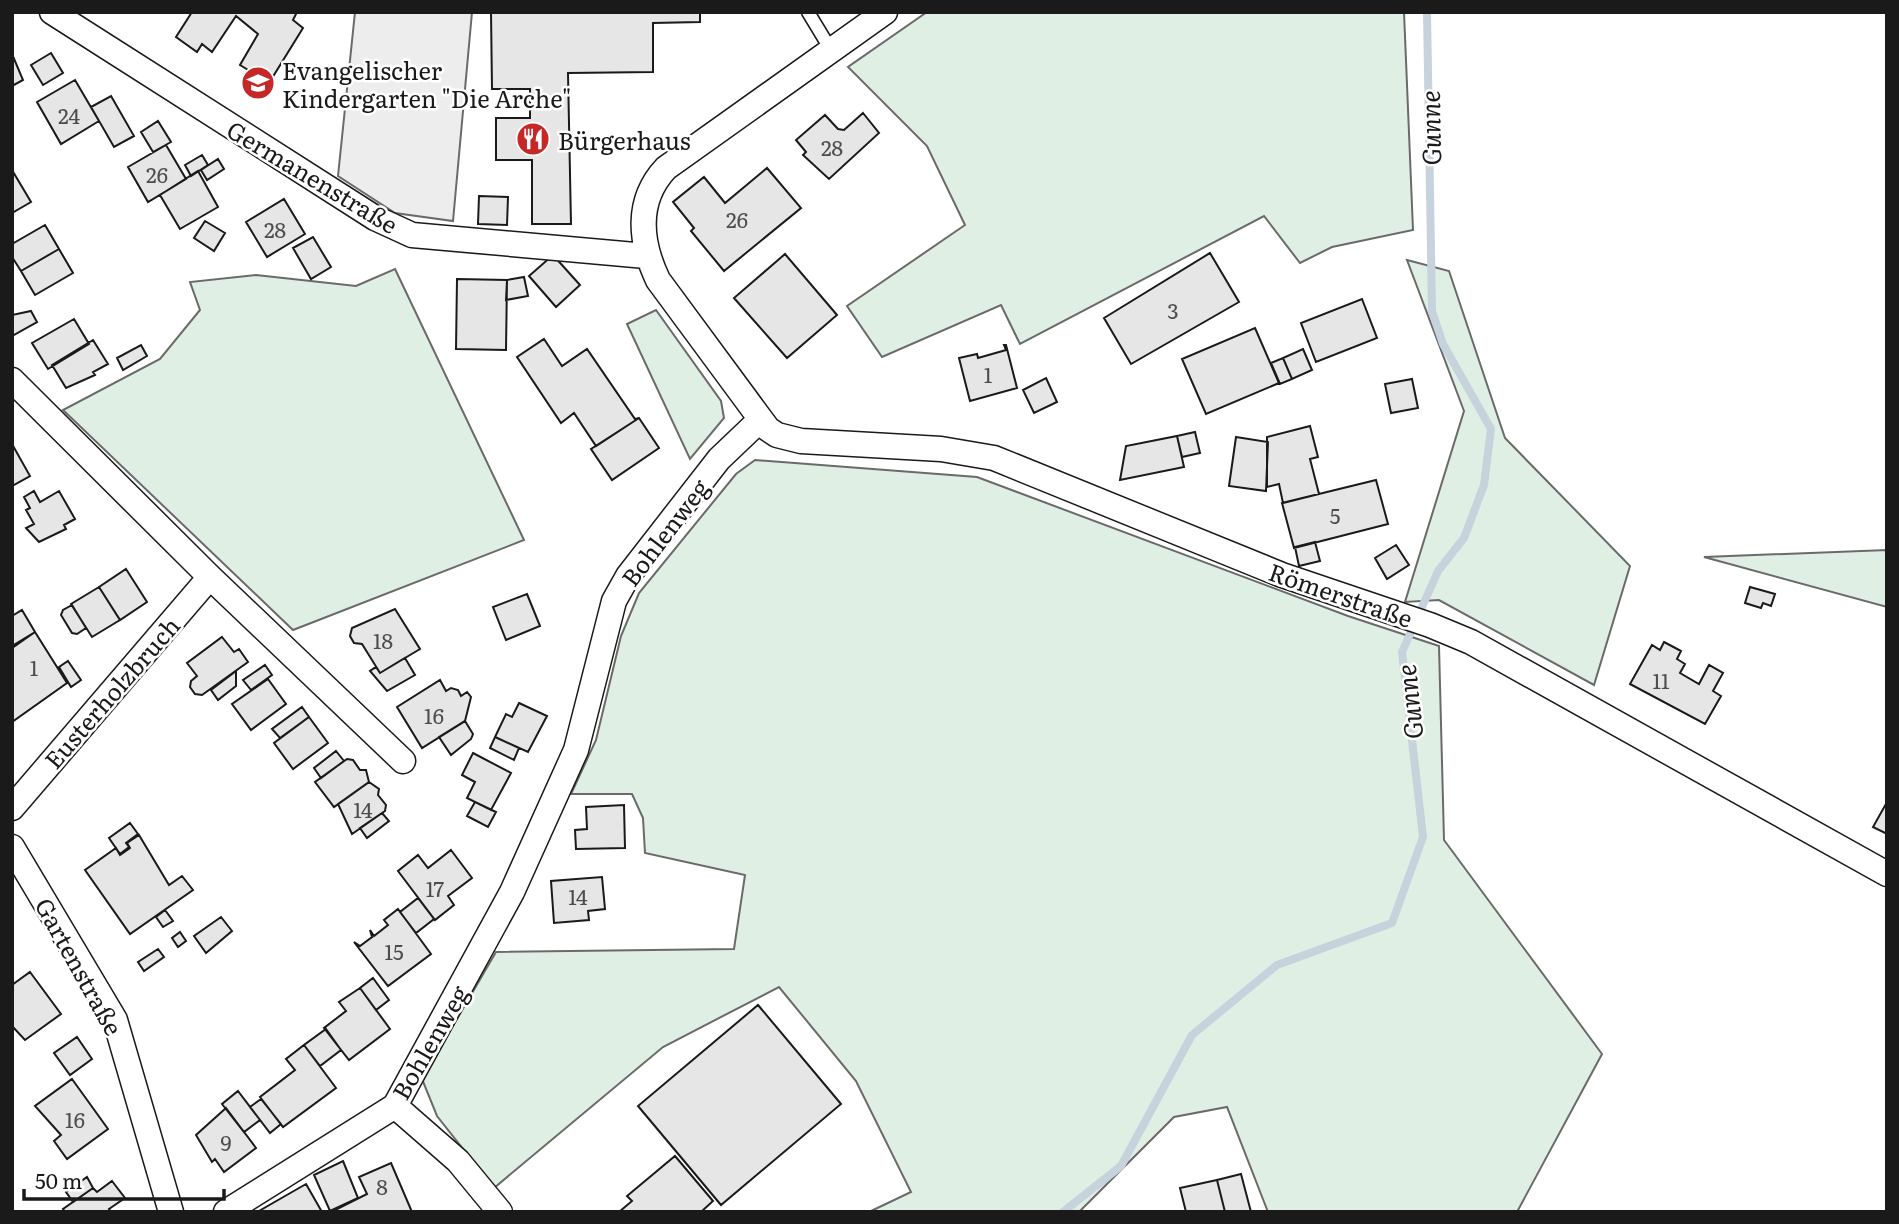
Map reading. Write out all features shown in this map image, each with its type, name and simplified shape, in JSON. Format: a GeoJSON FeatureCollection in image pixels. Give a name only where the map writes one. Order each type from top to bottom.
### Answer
{"type":"FeatureCollection","features":[{"type":"Feature","properties":{"kind":"street","name":"Germanenstraße"},"geometry":{"type":"LineString","coordinates":[[52,12],[355,205],[412,235],[646,256]]}},
{"type":"Feature","properties":{"kind":"street"},"geometry":{"type":"LineString","coordinates":[[760,420],[658,280],[646,256],[642,233],[644,212],[656,179],[666,168],[885,12]]}},
{"type":"Feature","properties":{"kind":"street"},"geometry":{"type":"LineString","coordinates":[[12,380],[210,577],[403,761]]}},
{"type":"Feature","properties":{"kind":"street","name":"Römerstraße"},"geometry":{"type":"LineString","coordinates":[[760,420],[777,435],[801,441],[941,449],[994,458],[1282,575],[1430,625],[1471,642],[1887,874]]}},
{"type":"Feature","properties":{"kind":"street","name":"Bohlenweg"},"geometry":{"type":"LineString","coordinates":[[226,1212],[395,1106],[512,892],[576,750],[614,601],[628,576],[719,459],[760,420]]}},
{"type":"Feature","properties":{"kind":"street","name":"Eusterholzbruch"},"geometry":{"type":"LineString","coordinates":[[12,808],[210,577]]}},
{"type":"Feature","properties":{"kind":"street","name":"Gartenstraße"},"geometry":{"type":"LineString","coordinates":[[12,846],[115,1020],[172,1212]]}},
{"type":"Feature","properties":{"kind":"street"},"geometry":{"type":"LineString","coordinates":[[395,1106],[458,1161],[500,1212]]}},
{"type":"Feature","properties":{"kind":"lane"},"geometry":{"type":"LineString","coordinates":[[808,12],[831,50]]}},
{"type":"Feature","properties":{"kind":"green space"},"geometry":{"type":"Polygon","coordinates":[[[927,12],[1404,12],[1413,230],[1332,247],[1300,263],[1264,216],[1020,344],[1001,305],[882,357],[847,306],[965,225],[927,146],[848,67],[927,12]]]}},
{"type":"Feature","properties":{"kind":"green space"},"geometry":{"type":"Polygon","coordinates":[[[1407,260],[1449,271],[1505,438],[1630,566],[1594,685],[1439,600],[1405,602],[1464,411],[1407,260]]]}},
{"type":"Feature","properties":{"kind":"green space"},"geometry":{"type":"Polygon","coordinates":[[[395,269],[524,540],[293,630],[63,410],[160,359],[200,310],[190,282],[256,275],[356,286],[395,269]]]}},
{"type":"Feature","properties":{"kind":"green space"},"geometry":{"type":"Polygon","coordinates":[[[656,310],[721,401],[724,418],[690,459],[627,324],[656,310]]]}},
{"type":"Feature","properties":{"kind":"green space"},"geometry":{"type":"Polygon","coordinates":[[[755,460],[977,477],[1348,616],[1439,646],[1444,840],[1602,1054],[1517,1212],[1268,1212],[1227,1107],[1174,1117],[1079,1212],[869,1212],[911,1192],[856,1081],[779,987],[663,1047],[494,1188],[437,1116],[422,1079],[496,952],[734,949],[745,875],[645,853],[643,818],[632,794],[571,794],[596,740],[621,636],[639,593],[736,474],[755,460]]]}},
{"type":"Feature","properties":{"kind":"green space"},"geometry":{"type":"Polygon","coordinates":[[[1887,550],[1887,607],[1704,557],[1887,550]]]}},
{"type":"Feature","properties":{"kind":"shaded area"},"geometry":{"type":"Polygon","coordinates":[[[355,12],[472,12],[453,221],[395,213],[338,176],[355,12]]]}},
{"type":"Feature","properties":{"kind":"building"},"geometry":{"type":"Polygon","coordinates":[[[192,12],[297,12],[293,20],[303,28],[269,83],[240,65],[258,34],[236,16],[212,52],[202,44],[197,52],[176,37],[192,12]]]}},
{"type":"Feature","properties":{"kind":"building","name":"Bürgerhaus"},"geometry":{"type":"Polygon","coordinates":[[[491,12],[700,12],[700,22],[653,23],[653,72],[568,73],[571,224],[532,224],[532,160],[496,160],[496,118],[530,118],[530,89],[492,89],[491,12]]]}},
{"type":"Feature","properties":{"kind":"building"},"geometry":{"type":"Polygon","coordinates":[[[51,53],[63,73],[43,85],[31,65],[51,53]]]}},
{"type":"Feature","properties":{"kind":"building"},"geometry":{"type":"Polygon","coordinates":[[[12,54],[23,80],[12,86],[12,54]]]}},
{"type":"Feature","properties":{"kind":"building"},"geometry":{"type":"Polygon","coordinates":[[[75,80],[99,121],[61,144],[37,102],[75,80]]]}},
{"type":"Feature","properties":{"kind":"building"},"geometry":{"type":"Polygon","coordinates":[[[111,96],[134,136],[114,147],[91,107],[111,96]]]}},
{"type":"Feature","properties":{"kind":"building"},"geometry":{"type":"Polygon","coordinates":[[[863,113],[879,133],[829,179],[803,155],[806,152],[796,140],[825,115],[838,129],[844,130],[863,113]]]}},
{"type":"Feature","properties":{"kind":"building"},"geometry":{"type":"Polygon","coordinates":[[[158,121],[171,142],[153,152],[141,132],[158,121]]]}},
{"type":"Feature","properties":{"kind":"building"},"geometry":{"type":"Polygon","coordinates":[[[166,145],[186,179],[148,202],[128,167],[166,145]]]}},
{"type":"Feature","properties":{"kind":"building"},"geometry":{"type":"Polygon","coordinates":[[[202,155],[208,165],[191,176],[185,165],[202,155]]]}},
{"type":"Feature","properties":{"kind":"building"},"geometry":{"type":"Polygon","coordinates":[[[218,159],[224,169],[207,180],[201,170],[218,159]]]}},
{"type":"Feature","properties":{"kind":"building"},"geometry":{"type":"Polygon","coordinates":[[[767,168],[801,208],[724,271],[691,231],[694,228],[673,202],[704,177],[725,203],[767,168]]]}},
{"type":"Feature","properties":{"kind":"building"},"geometry":{"type":"Polygon","coordinates":[[[12,170],[31,202],[12,213],[12,170]]]}},
{"type":"Feature","properties":{"kind":"building"},"geometry":{"type":"Polygon","coordinates":[[[198,171],[218,207],[180,229],[160,195],[198,171]]]}},
{"type":"Feature","properties":{"kind":"building"},"geometry":{"type":"Polygon","coordinates":[[[479,196],[508,197],[507,225],[478,224],[479,196]]]}},
{"type":"Feature","properties":{"kind":"building"},"geometry":{"type":"Polygon","coordinates":[[[284,199],[305,234],[267,257],[246,222],[284,199]]]}},
{"type":"Feature","properties":{"kind":"building"},"geometry":{"type":"Polygon","coordinates":[[[205,221],[225,233],[214,251],[194,238],[205,221]]]}},
{"type":"Feature","properties":{"kind":"building"},"geometry":{"type":"Polygon","coordinates":[[[45,225],[59,249],[21,271],[12,257],[12,244],[45,225]]]}},
{"type":"Feature","properties":{"kind":"building"},"geometry":{"type":"Polygon","coordinates":[[[313,237],[331,267],[311,279],[293,248],[313,237]]]}},
{"type":"Feature","properties":{"kind":"building"},"geometry":{"type":"Polygon","coordinates":[[[59,249],[73,273],[35,295],[21,271],[59,249]]]}},
{"type":"Feature","properties":{"kind":"building"},"geometry":{"type":"Polygon","coordinates":[[[1210,253],[1239,302],[1131,364],[1104,318],[1210,253]]]}},
{"type":"Feature","properties":{"kind":"building"},"geometry":{"type":"Polygon","coordinates":[[[785,254],[837,315],[787,358],[734,298],[785,254]]]}},
{"type":"Feature","properties":{"kind":"building"},"geometry":{"type":"Polygon","coordinates":[[[553,255],[580,285],[556,307],[529,276],[553,255]]]}},
{"type":"Feature","properties":{"kind":"building"},"geometry":{"type":"Polygon","coordinates":[[[524,277],[528,296],[506,300],[507,280],[524,277]]]}},
{"type":"Feature","properties":{"kind":"building"},"geometry":{"type":"Polygon","coordinates":[[[457,279],[507,280],[506,350],[456,349],[457,279]]]}},
{"type":"Feature","properties":{"kind":"building"},"geometry":{"type":"Polygon","coordinates":[[[1362,299],[1377,338],[1316,362],[1301,323],[1362,299]]]}},
{"type":"Feature","properties":{"kind":"building"},"geometry":{"type":"Polygon","coordinates":[[[31,311],[37,322],[12,336],[12,315],[31,311]]]}},
{"type":"Feature","properties":{"kind":"building"},"geometry":{"type":"Polygon","coordinates":[[[74,319],[89,344],[48,369],[32,343],[74,319]]]}},
{"type":"Feature","properties":{"kind":"building"},"geometry":{"type":"Polygon","coordinates":[[[1255,328],[1279,383],[1206,414],[1182,359],[1255,328]]]}},
{"type":"Feature","properties":{"kind":"building"},"geometry":{"type":"Polygon","coordinates":[[[544,339],[562,366],[587,349],[635,419],[639,418],[596,446],[574,413],[561,423],[517,357],[544,339]]]}},
{"type":"Feature","properties":{"kind":"building"},"geometry":{"type":"Polygon","coordinates":[[[93,340],[108,364],[93,372],[95,375],[66,388],[52,365],[93,340]]]}},
{"type":"Feature","properties":{"kind":"building"},"geometry":{"type":"Polygon","coordinates":[[[141,345],[147,356],[123,370],[117,358],[141,345]]]}},
{"type":"Feature","properties":{"kind":"building"},"geometry":{"type":"Polygon","coordinates":[[[1006,345],[1017,388],[970,401],[959,358],[977,354],[978,358],[1006,350],[1006,345]]]}},
{"type":"Feature","properties":{"kind":"building"},"geometry":{"type":"Polygon","coordinates":[[[1303,349],[1312,370],[1292,379],[1283,358],[1303,349]]]}},
{"type":"Feature","properties":{"kind":"building"},"geometry":{"type":"Polygon","coordinates":[[[1283,358],[1292,379],[1280,384],[1271,363],[1283,358]]]}},
{"type":"Feature","properties":{"kind":"building"},"geometry":{"type":"Polygon","coordinates":[[[1046,378],[1057,402],[1034,413],[1023,390],[1046,378]]]}},
{"type":"Feature","properties":{"kind":"building"},"geometry":{"type":"Polygon","coordinates":[[[1412,379],[1418,408],[1391,413],[1385,384],[1412,379]]]}},
{"type":"Feature","properties":{"kind":"building"},"geometry":{"type":"Polygon","coordinates":[[[639,418],[659,448],[612,480],[591,449],[639,418]]]}},
{"type":"Feature","properties":{"kind":"building"},"geometry":{"type":"Polygon","coordinates":[[[1310,426],[1318,457],[1310,459],[1319,494],[1283,503],[1279,484],[1267,487],[1267,437],[1310,426]]]}},
{"type":"Feature","properties":{"kind":"building"},"geometry":{"type":"Polygon","coordinates":[[[1195,432],[1200,453],[1182,457],[1177,436],[1195,432]]]}},
{"type":"Feature","properties":{"kind":"building"},"geometry":{"type":"Polygon","coordinates":[[[1177,436],[1184,467],[1120,480],[1126,446],[1177,436]]]}},
{"type":"Feature","properties":{"kind":"building"},"geometry":{"type":"Polygon","coordinates":[[[1236,437],[1268,442],[1266,491],[1229,486],[1236,437]]]}},
{"type":"Feature","properties":{"kind":"building"},"geometry":{"type":"Polygon","coordinates":[[[12,444],[30,476],[12,486],[12,444]]]}},
{"type":"Feature","properties":{"kind":"building"},"geometry":{"type":"Polygon","coordinates":[[[1376,480],[1388,524],[1294,548],[1282,503],[1376,480]]]}},
{"type":"Feature","properties":{"kind":"building"},"geometry":{"type":"Polygon","coordinates":[[[34,491],[40,502],[59,491],[75,519],[64,525],[66,529],[39,542],[26,528],[34,524],[26,510],[30,508],[24,497],[34,491]]]}},
{"type":"Feature","properties":{"kind":"building"},"geometry":{"type":"Polygon","coordinates":[[[1315,542],[1320,561],[1299,566],[1295,547],[1315,542]]]}},
{"type":"Feature","properties":{"kind":"building"},"geometry":{"type":"Polygon","coordinates":[[[1396,545],[1409,565],[1387,579],[1375,558],[1396,545]]]}},
{"type":"Feature","properties":{"kind":"building"},"geometry":{"type":"Polygon","coordinates":[[[126,569],[147,602],[120,620],[99,587],[126,569]]]}},
{"type":"Feature","properties":{"kind":"building"},"geometry":{"type":"Polygon","coordinates":[[[99,587],[120,620],[92,637],[71,604],[99,587]]]}},
{"type":"Feature","properties":{"kind":"building"},"geometry":{"type":"Polygon","coordinates":[[[1750,587],[1775,594],[1771,606],[1763,603],[1761,608],[1745,603],[1750,587]]]}},
{"type":"Feature","properties":{"kind":"building"},"geometry":{"type":"Polygon","coordinates":[[[527,594],[540,626],[506,640],[493,607],[527,594]]]}},
{"type":"Feature","properties":{"kind":"building"},"geometry":{"type":"Polygon","coordinates":[[[72,605],[86,628],[77,634],[72,633],[61,615],[63,610],[72,605]]]}},
{"type":"Feature","properties":{"kind":"building"},"geometry":{"type":"Polygon","coordinates":[[[395,609],[420,649],[380,673],[362,644],[354,643],[350,636],[352,628],[395,609]]]}},
{"type":"Feature","properties":{"kind":"building"},"geometry":{"type":"Polygon","coordinates":[[[22,610],[35,632],[12,648],[12,616],[22,610]]]}},
{"type":"Feature","properties":{"kind":"building"},"geometry":{"type":"Polygon","coordinates":[[[35,632],[67,683],[12,722],[12,646],[35,632]]]}},
{"type":"Feature","properties":{"kind":"building"},"geometry":{"type":"Polygon","coordinates":[[[222,637],[234,652],[239,649],[248,662],[202,695],[195,694],[190,687],[191,681],[197,676],[187,663],[222,637]]]}},
{"type":"Feature","properties":{"kind":"building"},"geometry":{"type":"Polygon","coordinates":[[[1664,642],[1681,651],[1677,659],[1685,664],[1680,673],[1699,684],[1709,665],[1723,673],[1713,691],[1721,696],[1705,724],[1630,684],[1652,645],[1660,650],[1664,642]]]}},
{"type":"Feature","properties":{"kind":"building"},"geometry":{"type":"Polygon","coordinates":[[[405,658],[415,675],[387,691],[370,671],[376,667],[380,673],[405,658]]]}},
{"type":"Feature","properties":{"kind":"building"},"geometry":{"type":"Polygon","coordinates":[[[68,661],[81,680],[71,687],[59,667],[68,661]]]}},
{"type":"Feature","properties":{"kind":"building"},"geometry":{"type":"Polygon","coordinates":[[[265,665],[272,675],[251,690],[243,680],[265,665]]]}},
{"type":"Feature","properties":{"kind":"building"},"geometry":{"type":"Polygon","coordinates":[[[236,671],[236,686],[218,700],[211,690],[236,671]]]}},
{"type":"Feature","properties":{"kind":"building"},"geometry":{"type":"Polygon","coordinates":[[[268,679],[286,704],[251,730],[232,704],[268,679]]]}},
{"type":"Feature","properties":{"kind":"building"},"geometry":{"type":"Polygon","coordinates":[[[440,680],[446,691],[451,688],[458,690],[461,696],[467,692],[471,697],[465,721],[422,748],[397,707],[440,680]]]}},
{"type":"Feature","properties":{"kind":"building"},"geometry":{"type":"Polygon","coordinates":[[[519,703],[547,716],[528,752],[495,737],[506,714],[512,717],[519,703]]]}},
{"type":"Feature","properties":{"kind":"building"},"geometry":{"type":"Polygon","coordinates":[[[302,707],[309,717],[280,738],[272,729],[302,707]]]}},
{"type":"Feature","properties":{"kind":"building"},"geometry":{"type":"Polygon","coordinates":[[[309,717],[328,743],[293,769],[274,743],[309,717]]]}},
{"type":"Feature","properties":{"kind":"building"},"geometry":{"type":"Polygon","coordinates":[[[465,721],[473,734],[471,739],[451,755],[439,737],[465,721]]]}},
{"type":"Feature","properties":{"kind":"building"},"geometry":{"type":"Polygon","coordinates":[[[495,737],[519,748],[514,760],[490,748],[495,737]]]}},
{"type":"Feature","properties":{"kind":"building"},"geometry":{"type":"Polygon","coordinates":[[[336,751],[344,761],[321,778],[314,768],[336,751]]]}},
{"type":"Feature","properties":{"kind":"building"},"geometry":{"type":"Polygon","coordinates":[[[473,753],[511,773],[491,810],[467,798],[475,782],[462,775],[473,753]]]}},
{"type":"Feature","properties":{"kind":"building"},"geometry":{"type":"Polygon","coordinates":[[[347,759],[353,760],[360,770],[366,770],[369,782],[334,807],[315,782],[347,759]]]}},
{"type":"Feature","properties":{"kind":"building"},"geometry":{"type":"Polygon","coordinates":[[[369,782],[379,789],[378,795],[386,805],[385,811],[352,834],[338,804],[369,782]]]}},
{"type":"Feature","properties":{"kind":"building"},"geometry":{"type":"Polygon","coordinates":[[[475,802],[496,812],[488,827],[467,816],[475,802]]]}},
{"type":"Feature","properties":{"kind":"building"},"geometry":{"type":"Polygon","coordinates":[[[1887,802],[1887,834],[1873,827],[1887,802]]]}},
{"type":"Feature","properties":{"kind":"building"},"geometry":{"type":"Polygon","coordinates":[[[624,805],[625,848],[576,849],[575,830],[587,829],[586,807],[624,805]]]}},
{"type":"Feature","properties":{"kind":"building"},"geometry":{"type":"Polygon","coordinates":[[[382,813],[389,821],[367,838],[360,828],[382,813]]]}},
{"type":"Feature","properties":{"kind":"building"},"geometry":{"type":"Polygon","coordinates":[[[130,823],[138,834],[126,843],[129,847],[120,854],[109,838],[130,823]]]}},
{"type":"Feature","properties":{"kind":"building"},"geometry":{"type":"Polygon","coordinates":[[[139,835],[169,885],[182,876],[193,890],[130,934],[85,870],[116,848],[120,855],[130,848],[127,843],[139,835]]]}},
{"type":"Feature","properties":{"kind":"building"},"geometry":{"type":"Polygon","coordinates":[[[451,850],[472,878],[448,896],[454,905],[435,920],[398,871],[418,855],[428,868],[451,850]]]}},
{"type":"Feature","properties":{"kind":"building"},"geometry":{"type":"Polygon","coordinates":[[[602,877],[605,909],[588,911],[589,920],[554,923],[551,881],[602,877]]]}},
{"type":"Feature","properties":{"kind":"building"},"geometry":{"type":"Polygon","coordinates":[[[418,898],[434,919],[416,933],[400,912],[418,898]]]}},
{"type":"Feature","properties":{"kind":"building"},"geometry":{"type":"Polygon","coordinates":[[[398,909],[431,954],[388,986],[354,942],[360,946],[372,937],[370,930],[374,936],[388,925],[384,920],[398,909]]]}},
{"type":"Feature","properties":{"kind":"building"},"geometry":{"type":"Polygon","coordinates":[[[165,910],[173,921],[163,927],[156,917],[165,910]]]}},
{"type":"Feature","properties":{"kind":"building"},"geometry":{"type":"Polygon","coordinates":[[[221,917],[232,931],[206,953],[194,936],[221,917]]]}},
{"type":"Feature","properties":{"kind":"building"},"geometry":{"type":"Polygon","coordinates":[[[180,932],[186,941],[178,947],[172,938],[180,932]]]}},
{"type":"Feature","properties":{"kind":"building"},"geometry":{"type":"Polygon","coordinates":[[[158,949],[164,957],[144,971],[138,962],[158,949]]]}},
{"type":"Feature","properties":{"kind":"building"},"geometry":{"type":"Polygon","coordinates":[[[30,972],[61,1014],[25,1040],[12,1026],[12,985],[30,972]]]}},
{"type":"Feature","properties":{"kind":"building"},"geometry":{"type":"Polygon","coordinates":[[[373,978],[389,1000],[376,1010],[360,988],[373,978]]]}},
{"type":"Feature","properties":{"kind":"building"},"geometry":{"type":"Polygon","coordinates":[[[360,988],[390,1029],[349,1060],[324,1028],[346,1011],[339,1002],[360,988]]]}},
{"type":"Feature","properties":{"kind":"building"},"geometry":{"type":"Polygon","coordinates":[[[758,1005],[841,1104],[721,1205],[638,1106],[758,1005]]]}},
{"type":"Feature","properties":{"kind":"building"},"geometry":{"type":"Polygon","coordinates":[[[326,1029],[341,1050],[320,1066],[304,1045],[326,1029]]]}},
{"type":"Feature","properties":{"kind":"building"},"geometry":{"type":"Polygon","coordinates":[[[77,1037],[92,1059],[70,1075],[54,1053],[77,1037]]]}},
{"type":"Feature","properties":{"kind":"building"},"geometry":{"type":"Polygon","coordinates":[[[304,1045],[336,1088],[283,1127],[260,1097],[295,1070],[286,1059],[304,1045]]]}},
{"type":"Feature","properties":{"kind":"building"},"geometry":{"type":"Polygon","coordinates":[[[72,1079],[108,1129],[67,1159],[54,1141],[61,1135],[35,1106],[72,1079]]]}},
{"type":"Feature","properties":{"kind":"building"},"geometry":{"type":"Polygon","coordinates":[[[238,1091],[260,1120],[244,1132],[222,1104],[238,1091]]]}},
{"type":"Feature","properties":{"kind":"building"},"geometry":{"type":"Polygon","coordinates":[[[261,1099],[281,1124],[270,1133],[250,1107],[261,1099]]]}},
{"type":"Feature","properties":{"kind":"building"},"geometry":{"type":"Polygon","coordinates":[[[226,1108],[256,1148],[224,1172],[215,1159],[212,1162],[196,1135],[226,1108]]]}},
{"type":"Feature","properties":{"kind":"building"},"geometry":{"type":"Polygon","coordinates":[[[675,1156],[713,1201],[701,1212],[619,1212],[632,1201],[627,1196],[675,1156]]]}},
{"type":"Feature","properties":{"kind":"building"},"geometry":{"type":"Polygon","coordinates":[[[343,1161],[358,1198],[330,1211],[314,1175],[343,1161]]]}},
{"type":"Feature","properties":{"kind":"building"},"geometry":{"type":"Polygon","coordinates":[[[391,1163],[412,1212],[331,1212],[367,1194],[359,1177],[391,1163]]]}},
{"type":"Feature","properties":{"kind":"building"},"geometry":{"type":"Polygon","coordinates":[[[1241,1174],[1251,1212],[1225,1212],[1217,1180],[1241,1174]]]}},
{"type":"Feature","properties":{"kind":"building"},"geometry":{"type":"Polygon","coordinates":[[[87,1177],[93,1188],[73,1202],[66,1192],[87,1177]]]}},
{"type":"Feature","properties":{"kind":"building"},"geometry":{"type":"Polygon","coordinates":[[[1217,1180],[1225,1212],[1186,1212],[1180,1188],[1217,1180]]]}},
{"type":"Feature","properties":{"kind":"building"},"geometry":{"type":"Polygon","coordinates":[[[112,1181],[125,1198],[109,1209],[111,1212],[65,1212],[63,1209],[93,1188],[97,1192],[112,1181]]]}},
{"type":"Feature","properties":{"kind":"building"},"geometry":{"type":"Polygon","coordinates":[[[306,1184],[322,1212],[259,1212],[259,1211],[306,1184]]]}},
{"type":"Feature","properties":{"kind":"waterway","name":"Gunne"},"geometry":{"type":"LineString","coordinates":[[1063,1212],[1121,1166],[1192,1035],[1277,965],[1392,923],[1423,837],[1402,652],[1438,571],[1464,538],[1484,485],[1491,429],[1443,344],[1432,311],[1427,12]]}},
{"type":"Feature","properties":{"kind":"place","name":"Evangelischer Kindergarten \"Die Arche\""},"geometry":{"type":"Point","coordinates":[258,83]}},
{"type":"Feature","properties":{"kind":"place","name":"Bürgerhaus"},"geometry":{"type":"Point","coordinates":[533,139]}}]}
